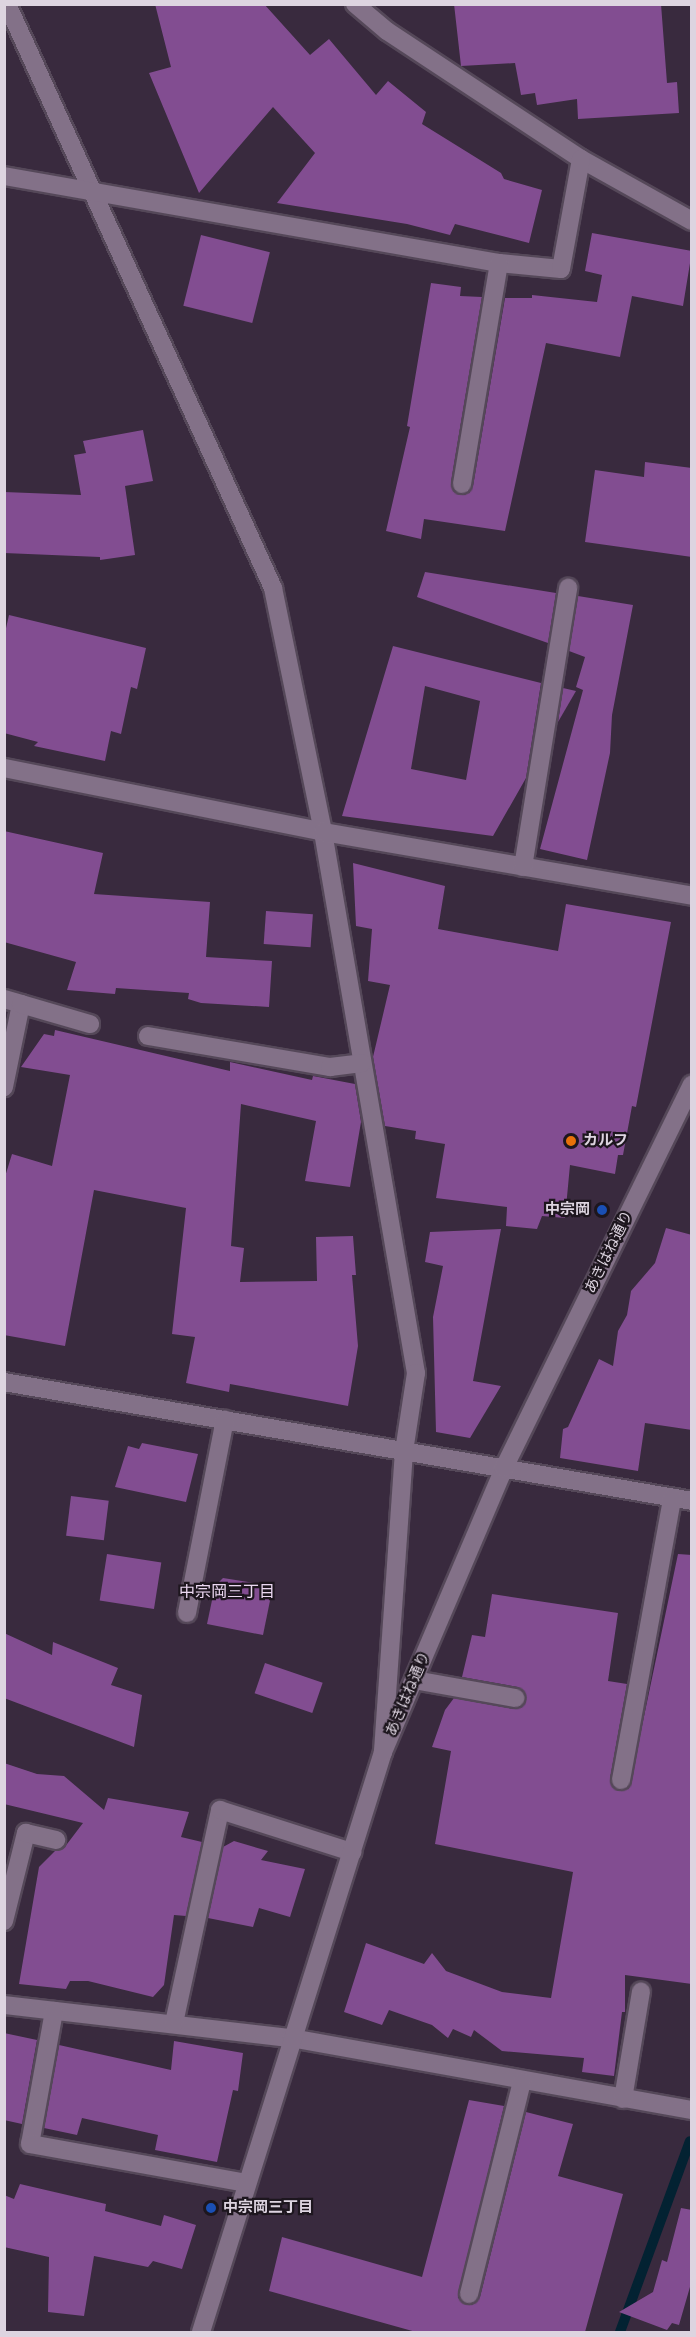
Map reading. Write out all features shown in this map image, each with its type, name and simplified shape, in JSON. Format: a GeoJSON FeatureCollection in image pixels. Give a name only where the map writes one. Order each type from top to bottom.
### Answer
{"type":"FeatureCollection","features":[{"type":"Feature","properties":{"kind":"street"},"geometry":{"type":"LineString","coordinates":[[7,4],[273,588],[323,832],[416,1373],[404,1451],[383,1752]]}},
{"type":"Feature","properties":{"kind":"street"},"geometry":{"type":"LineString","coordinates":[[355,4],[387,31],[581,159],[692,221]]}},
{"type":"Feature","properties":{"kind":"street"},"geometry":{"type":"LineString","coordinates":[[4,176],[499,263],[561,269],[581,159]]}},
{"type":"Feature","properties":{"kind":"street"},"geometry":{"type":"LineString","coordinates":[[462,484],[499,263]]}},
{"type":"Feature","properties":{"kind":"street"},"geometry":{"type":"LineString","coordinates":[[523,867],[568,588]]}},
{"type":"Feature","properties":{"kind":"street"},"geometry":{"type":"LineString","coordinates":[[4,768],[323,832],[692,896]]}},
{"type":"Feature","properties":{"kind":"street"},"geometry":{"type":"LineString","coordinates":[[4,1087],[13,1001],[90,1024]]}},
{"type":"Feature","properties":{"kind":"street"},"geometry":{"type":"LineString","coordinates":[[148,1036],[330,1067],[362,1063]]}},
{"type":"Feature","properties":{"kind":"street","name":"あきはね通り"},"geometry":{"type":"LineString","coordinates":[[201,2332],[291,2038],[383,1752],[504,1468],[692,1085]]}},
{"type":"Feature","properties":{"kind":"street"},"geometry":{"type":"LineString","coordinates":[[4,1382],[692,1501]]}},
{"type":"Feature","properties":{"kind":"street"},"geometry":{"type":"LineString","coordinates":[[187,1612],[225,1420]]}},
{"type":"Feature","properties":{"kind":"street"},"geometry":{"type":"LineString","coordinates":[[621,1780],[672,1498]]}},
{"type":"Feature","properties":{"kind":"street"},"geometry":{"type":"LineString","coordinates":[[414,1680],[515,1698]]}},
{"type":"Feature","properties":{"kind":"street"},"geometry":{"type":"LineString","coordinates":[[174,2023],[220,1810],[352,1852]]}},
{"type":"Feature","properties":{"kind":"street"},"geometry":{"type":"LineString","coordinates":[[4,1921],[26,1833],[56,1840]]}},
{"type":"Feature","properties":{"kind":"street"},"geometry":{"type":"LineString","coordinates":[[623,2098],[642,1991]]}},
{"type":"Feature","properties":{"kind":"street"},"geometry":{"type":"LineString","coordinates":[[4,2005],[291,2038],[522,2082],[692,2110]]}},
{"type":"Feature","properties":{"kind":"street"},"geometry":{"type":"LineString","coordinates":[[54,2011],[30,2144],[247,2183]]}},
{"type":"Feature","properties":{"kind":"street"},"geometry":{"type":"LineString","coordinates":[[470,2294],[522,2082]]}},
{"type":"Feature","properties":{"kind":"building"},"geometry":{"type":"Polygon","coordinates":[[[155,4],[264,4],[310,55],[329,39],[376,95],[388,81],[426,112],[422,124],[501,173],[504,179],[542,190],[529,243],[455,224],[450,235],[407,224],[277,203],[315,153],[273,107],[199,193],[149,73],[171,67],[155,4]]]}},
{"type":"Feature","properties":{"kind":"building"},"geometry":{"type":"Polygon","coordinates":[[[454,4],[661,4],[667,83],[677,82],[679,113],[578,119],[577,99],[537,105],[535,93],[521,95],[515,63],[461,66],[454,4]]]}},
{"type":"Feature","properties":{"kind":"building"},"geometry":{"type":"Polygon","coordinates":[[[592,233],[692,251],[683,306],[632,296],[620,357],[546,343],[505,531],[424,519],[421,539],[386,531],[410,427],[407,426],[431,283],[461,287],[460,296],[482,297],[451,482],[454,492],[465,495],[473,486],[505,298],[532,298],[532,295],[597,302],[602,275],[585,271],[592,233]]]}},
{"type":"Feature","properties":{"kind":"building"},"geometry":{"type":"Polygon","coordinates":[[[201,235],[270,252],[252,323],[183,306],[201,235]]]}},
{"type":"Feature","properties":{"kind":"building"},"geometry":{"type":"Polygon","coordinates":[[[143,430],[153,481],[125,486],[135,555],[100,560],[100,557],[4,553],[4,492],[81,495],[74,455],[86,453],[83,441],[143,430]]]}},
{"type":"Feature","properties":{"kind":"building"},"geometry":{"type":"Polygon","coordinates":[[[645,462],[692,468],[692,557],[585,542],[595,470],[644,477],[645,462]]]}},
{"type":"Feature","properties":{"kind":"building"},"geometry":{"type":"Polygon","coordinates":[[[425,572],[556,593],[548,643],[417,597],[425,572]]]}},
{"type":"Feature","properties":{"kind":"building"},"geometry":{"type":"Polygon","coordinates":[[[578,596],[633,605],[612,715],[610,753],[587,860],[540,849],[583,690],[576,687],[585,657],[569,651],[578,596]]]}},
{"type":"Feature","properties":{"kind":"building"},"geometry":{"type":"Polygon","coordinates":[[[9,615],[146,648],[137,689],[131,687],[121,734],[111,731],[105,761],[34,746],[38,742],[4,733],[4,637],[9,615]]]}},
{"type":"Feature","properties":{"kind":"building"},"geometry":{"type":"Polygon","coordinates":[[[393,646],[541,683],[526,778],[493,836],[342,816],[393,646]],[[425,686],[411,769],[466,780],[480,701],[425,686]]]}},
{"type":"Feature","properties":{"kind":"building"},"geometry":{"type":"Polygon","coordinates":[[[563,688],[576,691],[558,722],[563,688]]]}},
{"type":"Feature","properties":{"kind":"building"},"geometry":{"type":"Polygon","coordinates":[[[4,831],[103,853],[94,894],[210,902],[206,957],[272,961],[269,1007],[201,1003],[188,999],[189,993],[116,988],[115,994],[67,990],[76,962],[4,942],[4,831]]]}},
{"type":"Feature","properties":{"kind":"building"},"geometry":{"type":"Polygon","coordinates":[[[353,863],[445,886],[438,929],[558,951],[566,904],[671,922],[636,1107],[632,1106],[623,1155],[618,1155],[615,1174],[570,1165],[565,1218],[542,1216],[537,1229],[506,1226],[507,1207],[436,1198],[445,1144],[415,1139],[416,1131],[385,1126],[373,1057],[390,985],[368,981],[372,929],[356,926],[353,863]]]}},
{"type":"Feature","properties":{"kind":"building"},"geometry":{"type":"Polygon","coordinates":[[[266,911],[313,914],[311,947],[264,944],[266,911]]]}},
{"type":"Feature","properties":{"kind":"building"},"geometry":{"type":"Polygon","coordinates":[[[55,1030],[230,1071],[230,1062],[312,1080],[313,1076],[355,1084],[361,1122],[350,1187],[305,1181],[316,1121],[241,1104],[231,1246],[244,1248],[240,1282],[317,1281],[316,1237],[353,1236],[356,1275],[352,1275],[358,1346],[348,1406],[230,1384],[229,1392],[186,1383],[195,1337],[172,1334],[186,1208],[94,1190],[65,1346],[4,1335],[4,1180],[12,1154],[52,1166],[70,1075],[21,1067],[44,1034],[54,1036],[55,1030]]]}},
{"type":"Feature","properties":{"kind":"building"},"geometry":{"type":"Polygon","coordinates":[[[666,1228],[692,1235],[692,1430],[645,1423],[638,1471],[560,1458],[563,1429],[568,1427],[599,1359],[613,1366],[618,1331],[627,1315],[631,1291],[655,1263],[666,1228]]]}},
{"type":"Feature","properties":{"kind":"building"},"geometry":{"type":"Polygon","coordinates":[[[501,1229],[473,1381],[501,1386],[470,1438],[436,1432],[433,1317],[443,1266],[425,1262],[430,1232],[501,1229]]]}},
{"type":"Feature","properties":{"kind":"building"},"geometry":{"type":"Polygon","coordinates":[[[142,1443],[198,1454],[186,1502],[115,1487],[128,1446],[139,1449],[142,1443]]]}},
{"type":"Feature","properties":{"kind":"building"},"geometry":{"type":"Polygon","coordinates":[[[71,1496],[109,1501],[104,1540],[66,1536],[71,1496]]]}},
{"type":"Feature","properties":{"kind":"building"},"geometry":{"type":"Polygon","coordinates":[[[107,1554],[161,1563],[154,1609],[100,1600],[107,1554]]]}},
{"type":"Feature","properties":{"kind":"building"},"geometry":{"type":"Polygon","coordinates":[[[678,1554],[692,1555],[692,1984],[625,1975],[625,2012],[622,2012],[614,2076],[582,2072],[584,2058],[502,2051],[474,2030],[471,2037],[453,2029],[448,2038],[432,2025],[389,2010],[382,2025],[344,2012],[366,1943],[424,1964],[432,1953],[446,1971],[502,1992],[551,1998],[573,1872],[435,1844],[451,1751],[432,1747],[445,1710],[454,1698],[514,1709],[526,1701],[525,1694],[518,1687],[462,1677],[472,1635],[485,1637],[492,1594],[618,1613],[608,1681],[627,1684],[610,1779],[618,1791],[629,1788],[678,1554]]]}},
{"type":"Feature","properties":{"kind":"building"},"geometry":{"type":"Polygon","coordinates":[[[223,1578],[273,1586],[263,1635],[207,1624],[215,1586],[223,1578]]]}},
{"type":"Feature","properties":{"kind":"building"},"geometry":{"type":"Polygon","coordinates":[[[4,1633],[52,1655],[53,1642],[118,1668],[111,1685],[142,1695],[134,1747],[4,1698],[4,1633]]]}},
{"type":"Feature","properties":{"kind":"building"},"geometry":{"type":"Polygon","coordinates":[[[265,1663],[323,1683],[312,1713],[255,1693],[265,1663]]]}},
{"type":"Feature","properties":{"kind":"building"},"geometry":{"type":"Polygon","coordinates":[[[4,1763],[37,1774],[64,1776],[104,1810],[108,1798],[189,1812],[181,1837],[202,1842],[186,1916],[174,1915],[164,1985],[153,1997],[88,1981],[70,1981],[66,1989],[19,1984],[39,1867],[55,1851],[64,1848],[83,1823],[4,1804],[4,1763]]]}},
{"type":"Feature","properties":{"kind":"building"},"geometry":{"type":"Polygon","coordinates":[[[234,1841],[268,1851],[261,1860],[305,1869],[290,1917],[259,1908],[253,1927],[208,1918],[223,1847],[234,1841]]]}},
{"type":"Feature","properties":{"kind":"building"},"geometry":{"type":"Polygon","coordinates":[[[4,2033],[37,2040],[22,2124],[4,2120],[4,2033]]]}},
{"type":"Feature","properties":{"kind":"building"},"geometry":{"type":"Polygon","coordinates":[[[174,2041],[243,2053],[238,2091],[233,2090],[217,2162],[155,2150],[158,2135],[82,2118],[77,2135],[44,2128],[59,2045],[171,2070],[174,2041]]]}},
{"type":"Feature","properties":{"kind":"building"},"geometry":{"type":"Polygon","coordinates":[[[469,2100],[504,2106],[458,2298],[472,2305],[480,2297],[526,2112],[573,2124],[558,2176],[623,2194],[585,2332],[416,2332],[269,2291],[282,2237],[422,2277],[469,2100]]]}},
{"type":"Feature","properties":{"kind":"building"},"geometry":{"type":"Polygon","coordinates":[[[20,2184],[106,2204],[105,2211],[161,2226],[164,2215],[196,2225],[182,2269],[153,2261],[148,2267],[94,2256],[84,2316],[48,2312],[49,2257],[4,2247],[4,2195],[14,2199],[20,2184]]]}},
{"type":"Feature","properties":{"kind":"building"},"geometry":{"type":"Polygon","coordinates":[[[681,2208],[692,2210],[692,2280],[679,2325],[672,2323],[667,2330],[619,2312],[653,2292],[662,2260],[667,2262],[681,2208]]]}},
{"type":"Feature","properties":{"kind":"waterway"},"geometry":{"type":"LineString","coordinates":[[620,2332],[690,2141]]}},
{"type":"Feature","properties":{"kind":"place","name":"カルフ"},"geometry":{"type":"Point","coordinates":[571,1141]}},
{"type":"Feature","properties":{"kind":"place","name":"中宗岡"},"geometry":{"type":"Point","coordinates":[602,1210]}},
{"type":"Feature","properties":{"kind":"place","name":"中宗岡三丁目"},"geometry":{"type":"Point","coordinates":[211,2208]}},
{"type":"Feature","properties":{"kind":"district","name":"中宗岡三丁目"},"geometry":{"type":"Point","coordinates":[227,1592]}}]}
